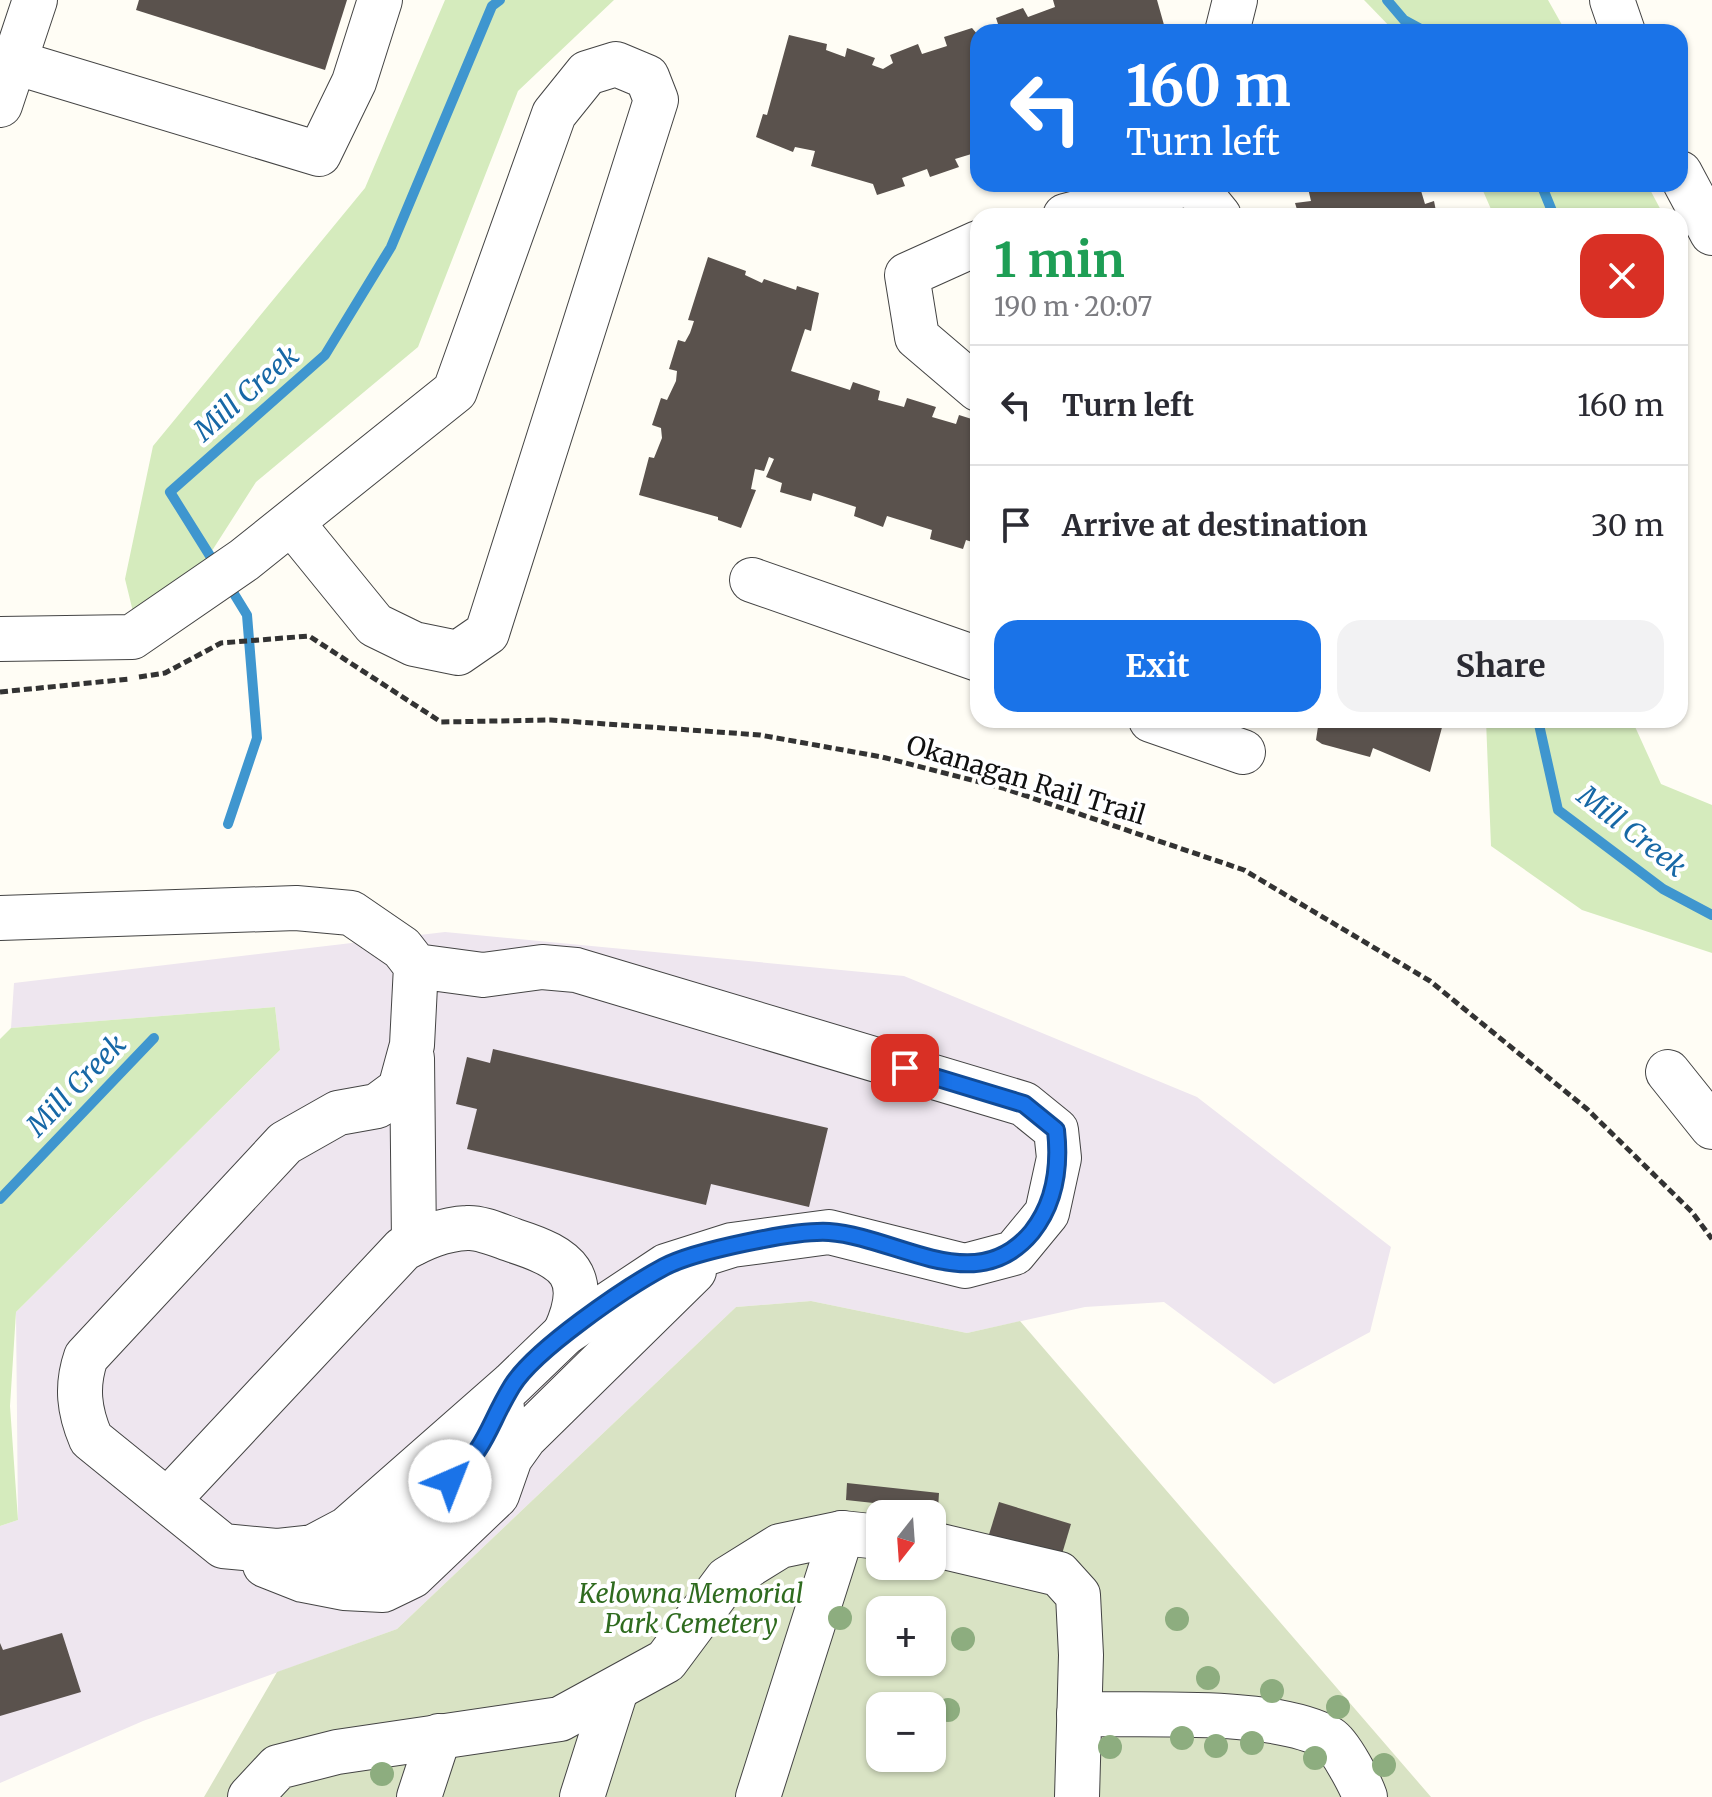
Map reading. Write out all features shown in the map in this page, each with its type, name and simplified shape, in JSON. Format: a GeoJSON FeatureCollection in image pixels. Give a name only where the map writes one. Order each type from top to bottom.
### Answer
{"type":"FeatureCollection","features":[{"type":"Feature","properties":{"kind":"street"},"geometry":{"type":"LineString","coordinates":[[0,105],[35,0]]}},
{"type":"Feature","properties":{"kind":"street"},"geometry":{"type":"LineString","coordinates":[[14,62],[319,154],[354,82],[380,0]]}},
{"type":"Feature","properties":{"kind":"street"},"geometry":{"type":"LineString","coordinates":[[1229,24],[1235,0]]}},
{"type":"Feature","properties":{"kind":"street"},"geometry":{"type":"LineString","coordinates":[[1612,0],[1620,24]]}},
{"type":"Feature","properties":{"kind":"street"},"geometry":{"type":"LineString","coordinates":[[0,639],[132,637],[244,560],[455,391],[554,114],[587,73],[616,64],[647,77],[656,100],[487,633],[458,653],[414,644],[375,625],[292,523]]}},
{"type":"Feature","properties":{"kind":"street"},"geometry":{"type":"LineString","coordinates":[[1688,188],[1712,233]]}},
{"type":"Feature","properties":{"kind":"street"},"geometry":{"type":"LineString","coordinates":[[1096,208],[1159,192]]}},
{"type":"Feature","properties":{"kind":"street"},"geometry":{"type":"LineString","coordinates":[[1197,192],[1212,208]]}},
{"type":"Feature","properties":{"kind":"street"},"geometry":{"type":"LineString","coordinates":[[970,247],[907,275],[917,337],[970,382]]}},
{"type":"Feature","properties":{"kind":"street"},"geometry":{"type":"LineString","coordinates":[[752,580],[970,656]]}},
{"type":"Feature","properties":{"kind":"street"},"geometry":{"type":"LineString","coordinates":[[1174,728],[1243,752]]}},
{"type":"Feature","properties":{"kind":"street"},"geometry":{"type":"LineString","coordinates":[[0,918],[296,908],[351,913],[402,948],[416,966],[412,1045],[414,1243]]}},
{"type":"Feature","properties":{"kind":"street"},"geometry":{"type":"LineString","coordinates":[[223,1546],[276,1551],[313,1547],[347,1529],[512,1384],[565,1333],[666,1266],[732,1245],[829,1232],[965,1266],[1014,1253],[1047,1213],[1059,1158],[1056,1130],[1024,1104],[576,970],[542,967],[483,975],[416,966]]}},
{"type":"Feature","properties":{"kind":"street"},"geometry":{"type":"LineString","coordinates":[[412,1045],[400,1089],[377,1106],[338,1113],[285,1143],[86,1357],[79,1377],[81,1417],[91,1439],[223,1546],[303,1580],[344,1588],[383,1590],[412,1576],[497,1495],[510,1458],[532,1430],[696,1268],[732,1245]]}},
{"type":"Feature","properties":{"kind":"street"},"geometry":{"type":"LineString","coordinates":[[1668,1072],[1712,1127]]}},
{"type":"Feature","properties":{"kind":"street"},"geometry":{"type":"LineString","coordinates":[[168,1500],[403,1249],[431,1234],[469,1227],[550,1252],[567,1265],[575,1287],[575,1310],[565,1333]]}},
{"type":"Feature","properties":{"kind":"street"},"geometry":{"type":"LineString","coordinates":[[265,1565],[335,1576],[363,1563],[470,1463],[485,1444],[512,1384]]}},
{"type":"Feature","properties":{"kind":"street"},"geometry":{"type":"LineString","coordinates":[[250,1797],[278,1767],[337,1752],[560,1719],[666,1661],[727,1579],[780,1546],[861,1535],[758,1797]]}},
{"type":"Feature","properties":{"kind":"street"},"geometry":{"type":"LineString","coordinates":[[946,1547],[1059,1574],[1078,1595],[1077,1797]]}},
{"type":"Feature","properties":{"kind":"street"},"geometry":{"type":"LineString","coordinates":[[582,1797],[616,1690]]}},
{"type":"Feature","properties":{"kind":"street"},"geometry":{"type":"LineString","coordinates":[[1079,1714],[1248,1719],[1291,1725],[1333,1740],[1365,1797]]}},
{"type":"Feature","properties":{"kind":"street"},"geometry":{"type":"LineString","coordinates":[[419,1797],[439,1736]]}},
{"type":"Feature","properties":{"kind":"path","name":"Okanagan Rail Trail"},"geometry":{"type":"LineString","coordinates":[[221,643],[309,636],[441,722],[551,720],[760,735],[882,757],[1003,788],[1244,870],[1430,981],[1587,1109],[1692,1212],[1712,1239]]}},
{"type":"Feature","properties":{"kind":"shaded area"},"geometry":{"type":"Polygon","coordinates":[[[445,932],[904,976],[1197,1097],[1391,1247],[1370,1332],[1274,1384],[1164,1302],[1085,1307],[967,1333],[811,1301],[736,1307],[397,1629],[143,1721],[0,1783],[0,1526],[18,1520],[16,1312],[280,1050],[275,1007],[11,1028],[14,983],[445,932]]]}},
{"type":"Feature","properties":{"kind":"green space"},"geometry":{"type":"Polygon","coordinates":[[[445,0],[614,0],[518,91],[418,347],[256,482],[144,657],[125,579],[153,446],[365,188],[445,0]]]}},
{"type":"Feature","properties":{"kind":"green space"},"geometry":{"type":"Polygon","coordinates":[[[1364,0],[1548,0],[1562,24],[1387,24],[1364,0]]]}},
{"type":"Feature","properties":{"kind":"green space"},"geometry":{"type":"Polygon","coordinates":[[[1484,192],[1651,192],[1660,208],[1490,208],[1484,192]]]}},
{"type":"Feature","properties":{"kind":"green space"},"geometry":{"type":"Polygon","coordinates":[[[1486,728],[1636,728],[1661,784],[1712,805],[1712,953],[1582,910],[1491,846],[1486,728]]]}},
{"type":"Feature","properties":{"kind":"green space"},"geometry":{"type":"Polygon","coordinates":[[[275,1007],[280,1050],[16,1312],[10,1406],[18,1520],[0,1526],[0,1039],[11,1028],[275,1007]]]}},
{"type":"Feature","properties":{"kind":"green space","name":"Kelowna Memorial Park Cemetery"},"geometry":{"type":"Polygon","coordinates":[[[811,1301],[967,1333],[1020,1321],[1431,1797],[204,1797],[277,1672],[397,1629],[736,1307],[811,1301]]]}},
{"type":"Feature","properties":{"kind":"building"},"geometry":{"type":"Polygon","coordinates":[[[139,0],[347,0],[325,70],[136,10],[139,0]]]}},
{"type":"Feature","properties":{"kind":"building"},"geometry":{"type":"Polygon","coordinates":[[[1053,0],[1157,0],[1164,24],[998,24],[996,18],[1023,8],[1028,17],[1055,7],[1053,0]]]}},
{"type":"Feature","properties":{"kind":"building"},"geometry":{"type":"Polygon","coordinates":[[[970,29],[970,154],[955,159],[959,167],[930,177],[927,169],[902,178],[905,186],[877,195],[873,184],[811,166],[815,151],[795,147],[793,152],[756,137],[763,114],[767,115],[789,35],[827,44],[826,50],[845,57],[847,48],[875,58],[872,65],[883,69],[893,63],[890,55],[918,44],[922,54],[947,46],[944,37],[970,29]]]}},
{"type":"Feature","properties":{"kind":"building"},"geometry":{"type":"Polygon","coordinates":[[[1309,192],[1421,192],[1425,204],[1434,201],[1435,208],[1297,208],[1295,203],[1311,201],[1309,192]]]}},
{"type":"Feature","properties":{"kind":"building"},"geometry":{"type":"Polygon","coordinates":[[[708,257],[746,271],[745,275],[762,283],[764,279],[796,290],[797,286],[819,293],[811,331],[805,329],[791,371],[850,390],[853,382],[880,391],[878,400],[904,407],[907,398],[936,407],[932,417],[956,424],[959,415],[970,418],[970,541],[966,540],[963,549],[930,539],[932,530],[887,516],[883,527],[854,516],[856,507],[813,493],[811,501],[780,492],[782,483],[766,477],[774,459],[769,457],[764,471],[755,469],[751,489],[756,490],[741,528],[718,520],[718,517],[639,495],[649,457],[654,458],[662,438],[661,428],[652,425],[661,398],[667,400],[676,381],[677,371],[669,369],[678,340],[685,342],[690,333],[694,321],[688,320],[708,257]]]}},
{"type":"Feature","properties":{"kind":"building"},"geometry":{"type":"Polygon","coordinates":[[[1318,728],[1442,728],[1430,772],[1373,748],[1370,757],[1316,740],[1318,728]]]}},
{"type":"Feature","properties":{"kind":"building"},"geometry":{"type":"Polygon","coordinates":[[[493,1049],[828,1128],[809,1207],[711,1184],[706,1205],[467,1149],[477,1109],[456,1104],[467,1057],[490,1063],[493,1049]]]}},
{"type":"Feature","properties":{"kind":"building"},"geometry":{"type":"Polygon","coordinates":[[[847,1483],[939,1493],[939,1500],[846,1500],[847,1483]]]}},
{"type":"Feature","properties":{"kind":"building"},"geometry":{"type":"Polygon","coordinates":[[[999,1502],[1071,1524],[1059,1564],[987,1541],[999,1502]]]}},
{"type":"Feature","properties":{"kind":"building"},"geometry":{"type":"Polygon","coordinates":[[[62,1633],[81,1692],[0,1716],[0,1643],[3,1650],[62,1633]]]}},
{"type":"Feature","properties":{"kind":"waterway","name":"Mill Creek"},"geometry":{"type":"LineString","coordinates":[[217,567],[170,492],[325,355],[391,247],[492,6],[500,0]]}},
{"type":"Feature","properties":{"kind":"waterway","name":"Mill Creek"},"geometry":{"type":"LineString","coordinates":[[1387,0],[1411,24]]}},
{"type":"Feature","properties":{"kind":"waterway","name":"Mill Creek"},"geometry":{"type":"LineString","coordinates":[[1544,192],[1551,208]]}},
{"type":"Feature","properties":{"kind":"waterway","name":"Mill Creek"},"geometry":{"type":"LineString","coordinates":[[228,584],[247,615],[257,738],[228,824]]}},
{"type":"Feature","properties":{"kind":"waterway","name":"Mill Creek"},"geometry":{"type":"LineString","coordinates":[[1540,728],[1558,810],[1663,889],[1712,915]]}},
{"type":"Feature","properties":{"kind":"waterway","name":"Mill Creek"},"geometry":{"type":"LineString","coordinates":[[0,1199],[154,1038]]}},
{"type":"Feature","properties":{"kind":"route"},"geometry":{"type":"LineString","coordinates":[[450,1481],[485,1444],[512,1384],[565,1333],[666,1266],[732,1245],[829,1232],[965,1266],[1014,1253],[1047,1213],[1059,1158],[1056,1130],[1024,1104],[905,1068]]}}]}
